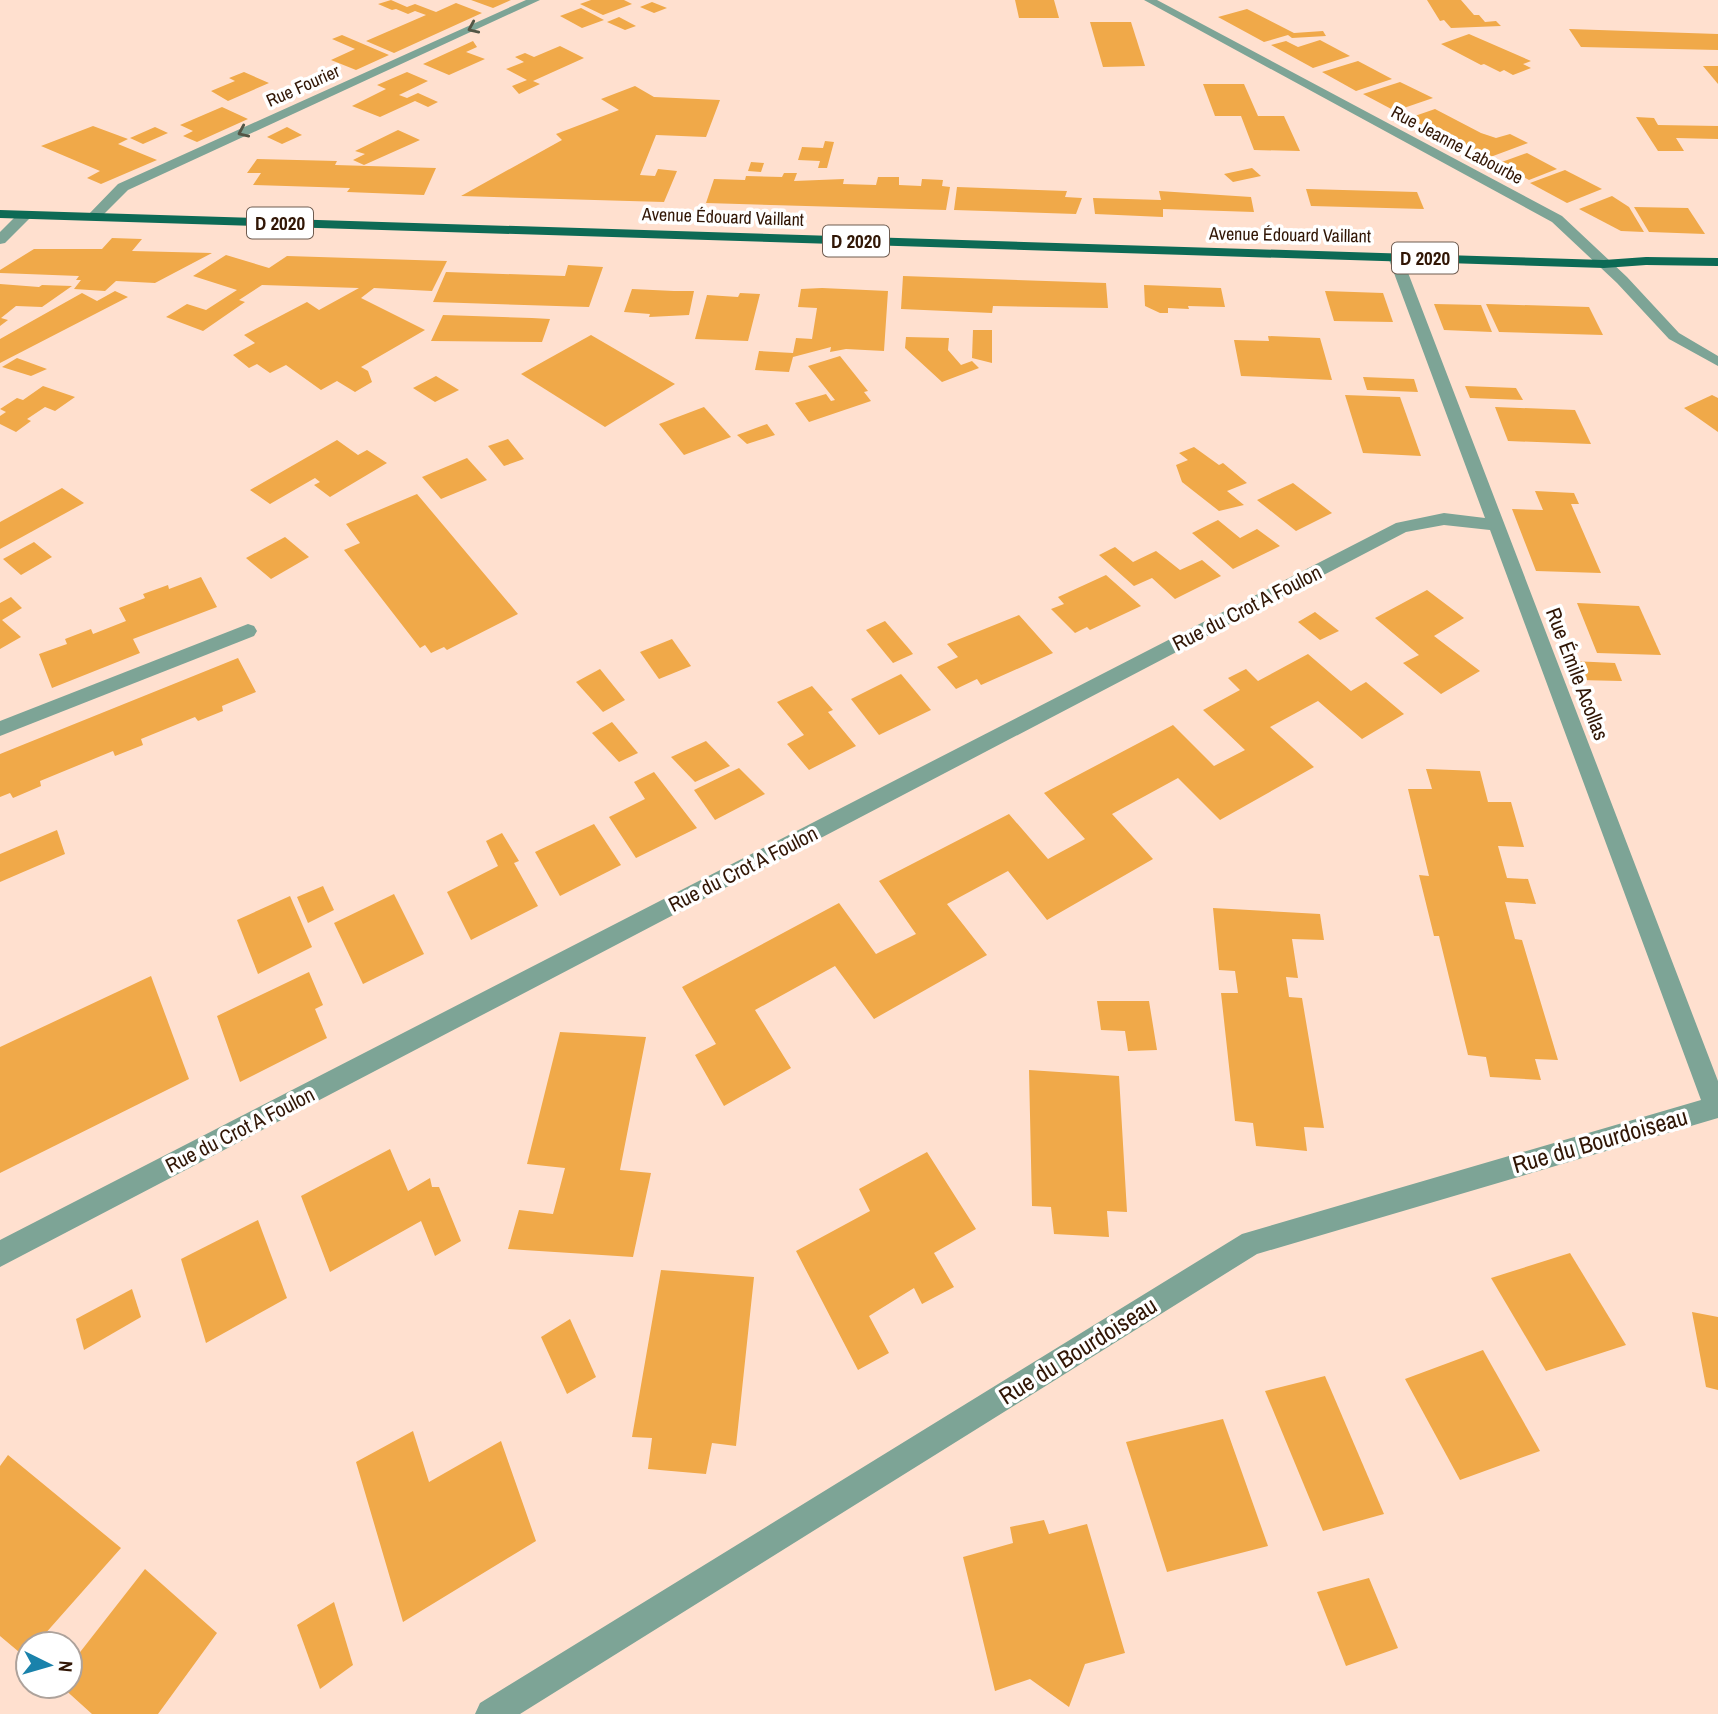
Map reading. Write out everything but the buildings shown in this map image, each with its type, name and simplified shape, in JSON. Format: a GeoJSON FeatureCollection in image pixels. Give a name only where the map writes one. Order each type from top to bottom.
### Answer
{"type":"FeatureCollection","features":[{"type":"Feature","properties":{"kind":"main road","name":"D 2020"},"geometry":{"type":"LineString","coordinates":[[0,214],[93,217]]}},
{"type":"Feature","properties":{"kind":"main road","name":"Avenue Édouard Vaillant"},"geometry":{"type":"LineString","coordinates":[[93,217],[1604,264],[1646,261],[1718,262]]}},
{"type":"Feature","properties":{"kind":"main road","name":"Avenue Édouard Vaillant"},"geometry":{"type":"LineString","coordinates":[[1604,264],[1658,274],[1718,276]]}},
{"type":"Feature","properties":{"kind":"street","name":"Rue Fourier"},"geometry":{"type":"LineString","coordinates":[[93,217],[123,187],[535,0]]}},
{"type":"Feature","properties":{"kind":"street","name":"Rue Jeanne Labourbe"},"geometry":{"type":"LineString","coordinates":[[1149,0],[1558,219],[1674,336],[1718,362]]}},
{"type":"Feature","properties":{"kind":"street"},"geometry":{"type":"LineString","coordinates":[[0,240],[25,215]]}},
{"type":"Feature","properties":{"kind":"street","name":"Rue Émile Acollas"},"geometry":{"type":"LineString","coordinates":[[1395,257],[1717,1107]]}},
{"type":"Feature","properties":{"kind":"street","name":"Rue du Crot A Foulon"},"geometry":{"type":"LineString","coordinates":[[0,1254],[1402,527],[1444,519],[1496,525]]}},
{"type":"Feature","properties":{"kind":"street"},"geometry":{"type":"LineString","coordinates":[[0,729],[248,631]]}},
{"type":"Feature","properties":{"kind":"street","name":"Rue du Bourdoiseau"},"geometry":{"type":"LineString","coordinates":[[491,1714],[1251,1243],[1717,1107]]}}]}
